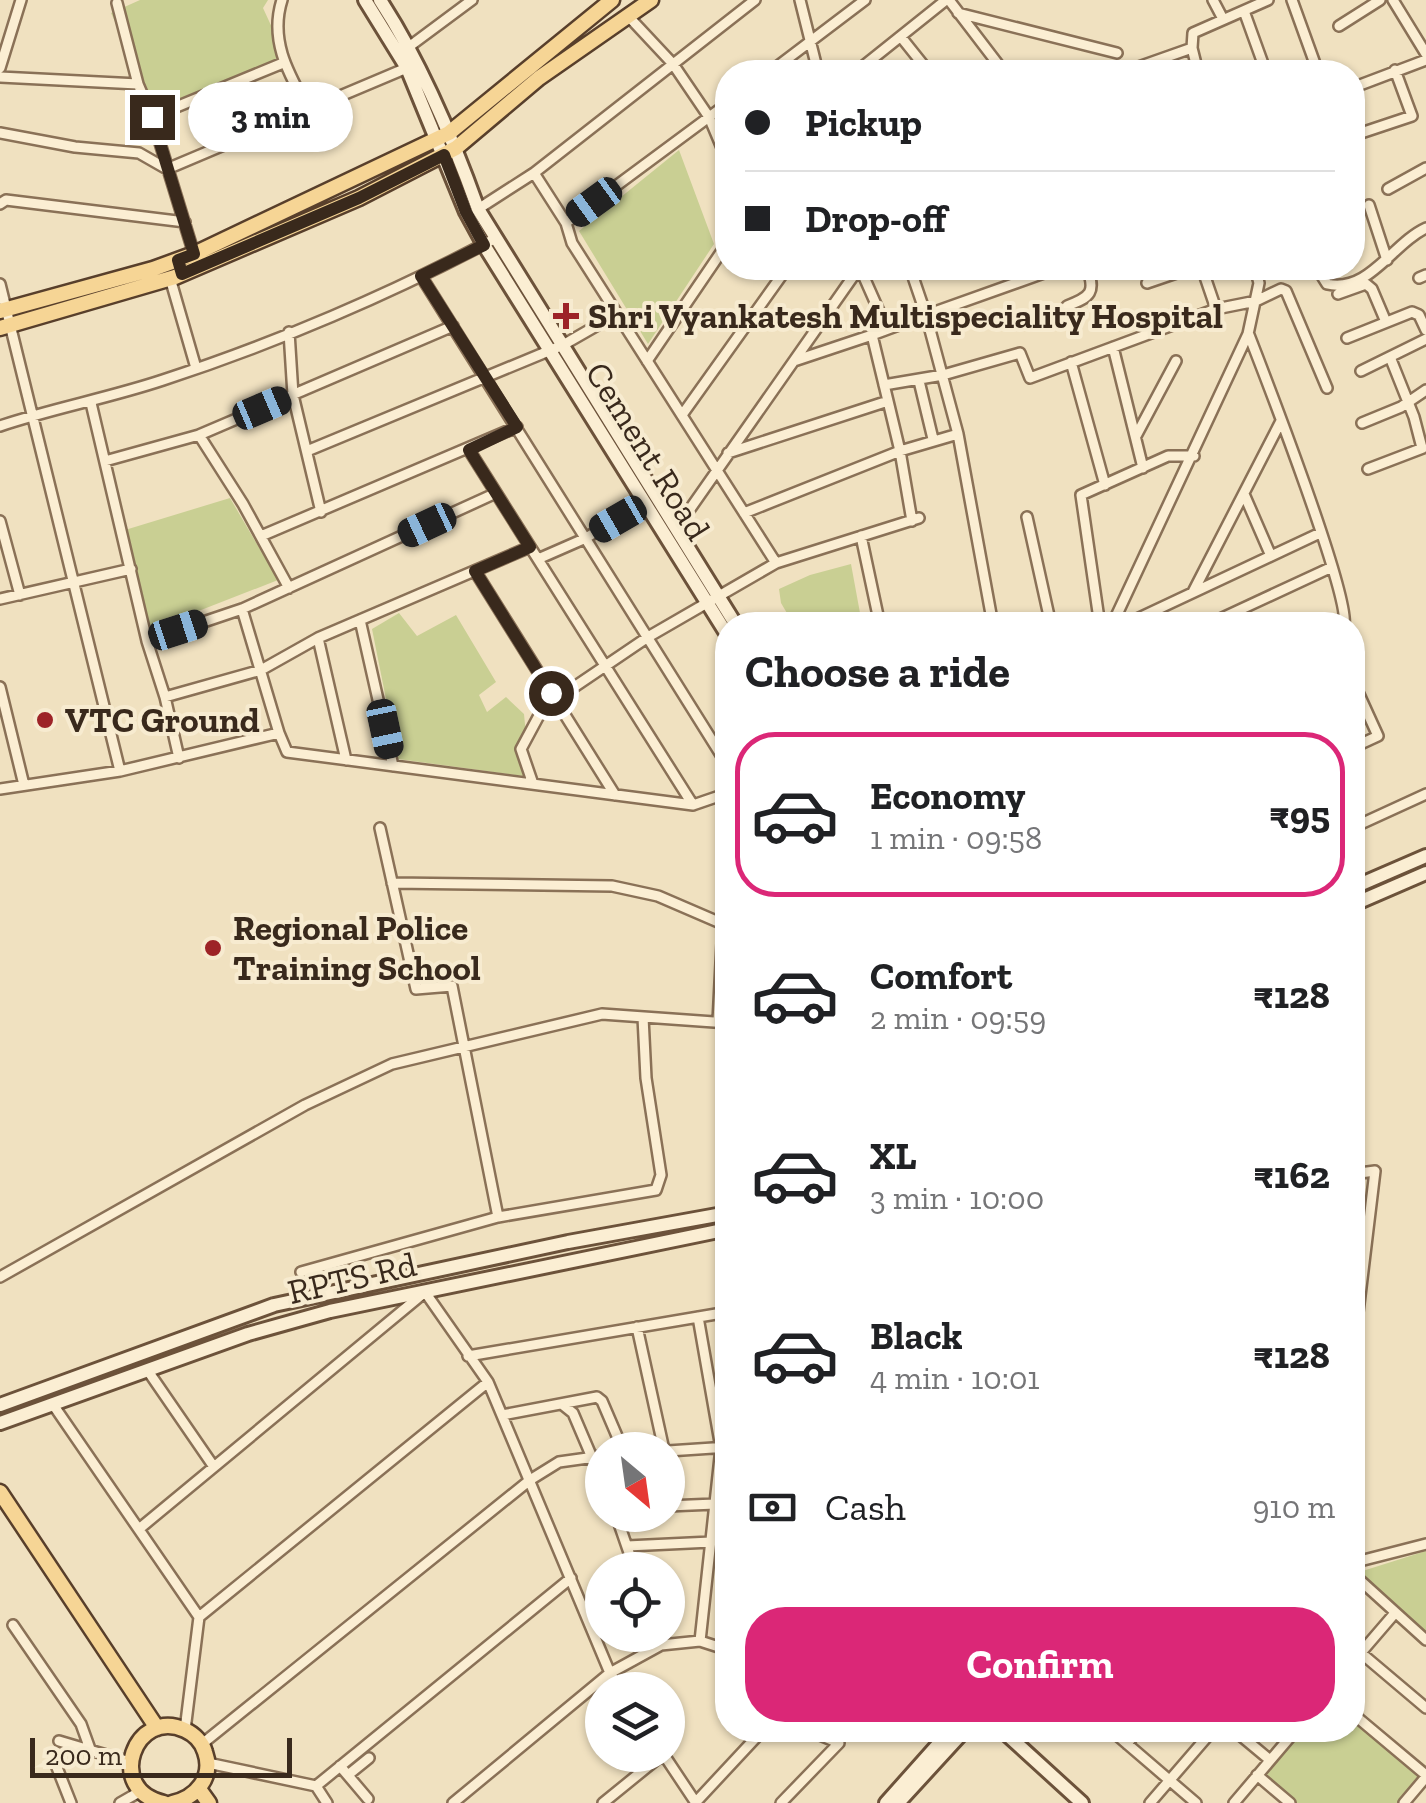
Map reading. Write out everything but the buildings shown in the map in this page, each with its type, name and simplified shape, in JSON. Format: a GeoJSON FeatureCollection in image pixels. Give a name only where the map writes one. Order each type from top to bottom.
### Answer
{"type":"FeatureCollection","features":[{"type":"Feature","properties":{"kind":"main road"},"geometry":{"type":"LineString","coordinates":[[177,271],[194,254],[443,136],[612,0]]}},
{"type":"Feature","properties":{"kind":"main road"},"geometry":{"type":"LineString","coordinates":[[4,319],[177,271],[359,198],[450,152],[539,78],[651,0]]}},
{"type":"Feature","properties":{"kind":"main road"},"geometry":{"type":"LineString","coordinates":[[0,1492],[153,1730]]}},
{"type":"Feature","properties":{"kind":"main road"},"geometry":{"type":"LineString","coordinates":[[0,1507],[153,1730]]}},
{"type":"Feature","properties":{"kind":"main road"},"geometry":{"type":"LineString","coordinates":[[164,1803],[141,1791],[134,1782],[130,1762],[133,1750],[153,1730],[167,1726],[186,1730],[202,1744],[208,1763],[197,1796]]}},
{"type":"Feature","properties":{"kind":"main road"},"geometry":{"type":"LineString","coordinates":[[172,1803],[197,1796],[209,1803]]}},
{"type":"Feature","properties":{"kind":"street"},"geometry":{"type":"LineString","coordinates":[[0,68],[20,0]]}},
{"type":"Feature","properties":{"kind":"street"},"geometry":{"type":"LineString","coordinates":[[282,0],[275,21],[283,62],[308,109]]}},
{"type":"Feature","properties":{"kind":"street"},"geometry":{"type":"LineString","coordinates":[[365,0],[412,66]]}},
{"type":"Feature","properties":{"kind":"street"},"geometry":{"type":"LineString","coordinates":[[380,0],[410,46],[412,66]]}},
{"type":"Feature","properties":{"kind":"street"},"geometry":{"type":"LineString","coordinates":[[478,209],[534,173],[755,0]]}},
{"type":"Feature","properties":{"kind":"street"},"geometry":{"type":"LineString","coordinates":[[800,0],[815,60]]}},
{"type":"Feature","properties":{"kind":"street"},"geometry":{"type":"LineString","coordinates":[[787,60],[865,0]]}},
{"type":"Feature","properties":{"kind":"street"},"geometry":{"type":"LineString","coordinates":[[871,60],[947,0],[995,60]]}},
{"type":"Feature","properties":{"kind":"street"},"geometry":{"type":"LineString","coordinates":[[1213,0],[1223,19]]}},
{"type":"Feature","properties":{"kind":"street"},"geometry":{"type":"LineString","coordinates":[[1195,60],[1193,33],[1268,0]]}},
{"type":"Feature","properties":{"kind":"street"},"geometry":{"type":"LineString","coordinates":[[1292,0],[1314,60]]}},
{"type":"Feature","properties":{"kind":"street"},"geometry":{"type":"LineString","coordinates":[[1338,26],[1380,0]]}},
{"type":"Feature","properties":{"kind":"street"},"geometry":{"type":"LineString","coordinates":[[1365,82],[1426,57],[1393,0]]}},
{"type":"Feature","properties":{"kind":"street"},"geometry":{"type":"LineString","coordinates":[[119,1],[138,84],[194,254]]}},
{"type":"Feature","properties":{"kind":"street"},"geometry":{"type":"LineString","coordinates":[[410,46],[469,1]]}},
{"type":"Feature","properties":{"kind":"street"},"geometry":{"type":"LineString","coordinates":[[1244,11],[1262,60]]}},
{"type":"Feature","properties":{"kind":"street"},"geometry":{"type":"LineString","coordinates":[[958,13],[1117,52]]}},
{"type":"Feature","properties":{"kind":"street"},"geometry":{"type":"LineString","coordinates":[[629,17],[674,64],[715,131]]}},
{"type":"Feature","properties":{"kind":"street"},"geometry":{"type":"LineString","coordinates":[[901,37],[920,60]]}},
{"type":"Feature","properties":{"kind":"street"},"geometry":{"type":"LineString","coordinates":[[1158,60],[1192,48]]}},
{"type":"Feature","properties":{"kind":"street"},"geometry":{"type":"LineString","coordinates":[[152,117],[283,62]]}},
{"type":"Feature","properties":{"kind":"street"},"geometry":{"type":"LineString","coordinates":[[167,168],[412,66]]}},
{"type":"Feature","properties":{"kind":"street","name":"Cement Road"},"geometry":{"type":"LineString","coordinates":[[412,66],[490,242]]}},
{"type":"Feature","properties":{"kind":"street"},"geometry":{"type":"LineString","coordinates":[[1365,132],[1412,116],[1394,70]]}},
{"type":"Feature","properties":{"kind":"street"},"geometry":{"type":"LineString","coordinates":[[0,76],[138,84]]}},
{"type":"Feature","properties":{"kind":"street"},"geometry":{"type":"LineString","coordinates":[[566,223],[715,113]]}},
{"type":"Feature","properties":{"kind":"street"},"geometry":{"type":"LineString","coordinates":[[0,134],[139,153],[167,168]]}},
{"type":"Feature","properties":{"kind":"street","name":"Cement Road"},"geometry":{"type":"LineString","coordinates":[[450,152],[466,212],[490,242],[676,529],[718,612]]}},
{"type":"Feature","properties":{"kind":"street"},"geometry":{"type":"LineString","coordinates":[[1388,189],[1426,168]]}},
{"type":"Feature","properties":{"kind":"street"},"geometry":{"type":"LineString","coordinates":[[534,173],[566,223],[572,243],[776,563]]}},
{"type":"Feature","properties":{"kind":"street"},"geometry":{"type":"LineString","coordinates":[[0,204],[6,200],[185,222]]}},
{"type":"Feature","properties":{"kind":"street"},"geometry":{"type":"LineString","coordinates":[[1369,205],[1387,260]]}},
{"type":"Feature","properties":{"kind":"street"},"geometry":{"type":"LineString","coordinates":[[1365,275],[1387,260],[1405,239],[1426,228]]}},
{"type":"Feature","properties":{"kind":"street"},"geometry":{"type":"LineString","coordinates":[[0,426],[91,403],[196,368],[421,276],[490,242]]}},
{"type":"Feature","properties":{"kind":"street"},"geometry":{"type":"LineString","coordinates":[[647,361],[715,261]]}},
{"type":"Feature","properties":{"kind":"street"},"geometry":{"type":"LineString","coordinates":[[177,271],[196,368]]}},
{"type":"Feature","properties":{"kind":"street"},"geometry":{"type":"LineString","coordinates":[[421,276],[715,745]]}},
{"type":"Feature","properties":{"kind":"street"},"geometry":{"type":"LineString","coordinates":[[682,415],[777,280]]}},
{"type":"Feature","properties":{"kind":"street"},"geometry":{"type":"LineString","coordinates":[[676,529],[851,280]]}},
{"type":"Feature","properties":{"kind":"street"},"geometry":{"type":"LineString","coordinates":[[865,280],[887,329]]}},
{"type":"Feature","properties":{"kind":"street"},"geometry":{"type":"LineString","coordinates":[[914,280],[958,434],[992,612]]}},
{"type":"Feature","properties":{"kind":"street"},"geometry":{"type":"LineString","coordinates":[[792,362],[1024,280]]}},
{"type":"Feature","properties":{"kind":"street"},"geometry":{"type":"LineString","coordinates":[[1067,306],[1087,299],[1092,293],[1091,280]]}},
{"type":"Feature","properties":{"kind":"street"},"geometry":{"type":"LineString","coordinates":[[1146,283],[1155,280]]}},
{"type":"Feature","properties":{"kind":"street"},"geometry":{"type":"LineString","coordinates":[[1206,280],[1216,308]]}},
{"type":"Feature","properties":{"kind":"street"},"geometry":{"type":"LineString","coordinates":[[1118,612],[1248,334],[1259,280]]}},
{"type":"Feature","properties":{"kind":"street"},"geometry":{"type":"LineString","coordinates":[[1324,280],[1340,286],[1354,280]]}},
{"type":"Feature","properties":{"kind":"street"},"geometry":{"type":"LineString","coordinates":[[0,284],[4,319],[75,583],[120,771]]}},
{"type":"Feature","properties":{"kind":"street"},"geometry":{"type":"LineString","coordinates":[[1338,294],[1366,284],[1386,322]]}},
{"type":"Feature","properties":{"kind":"street"},"geometry":{"type":"LineString","coordinates":[[884,385],[943,375],[1020,353],[1030,378],[1216,308],[1256,301],[1281,289],[1286,291],[1327,388]]}},
{"type":"Feature","properties":{"kind":"street"},"geometry":{"type":"LineString","coordinates":[[1347,338],[1412,312],[1419,315],[1426,330]]}},
{"type":"Feature","properties":{"kind":"street"},"geometry":{"type":"LineString","coordinates":[[306,451],[556,347],[618,314]]}},
{"type":"Feature","properties":{"kind":"street"},"geometry":{"type":"LineString","coordinates":[[106,461],[198,435],[453,326]]}},
{"type":"Feature","properties":{"kind":"street"},"geometry":{"type":"LineString","coordinates":[[288,332],[293,394],[321,512]]}},
{"type":"Feature","properties":{"kind":"street"},"geometry":{"type":"LineString","coordinates":[[1248,334],[1346,612]]}},
{"type":"Feature","properties":{"kind":"street"},"geometry":{"type":"LineString","coordinates":[[533,784],[521,748],[553,696],[776,563],[916,519],[872,335]]}},
{"type":"Feature","properties":{"kind":"street"},"geometry":{"type":"LineString","coordinates":[[1362,371],[1426,339]]}},
{"type":"Feature","properties":{"kind":"street","name":"Cement Road"},"geometry":{"type":"LineString","coordinates":[[556,347],[644,502],[724,612]]}},
{"type":"Feature","properties":{"kind":"street"},"geometry":{"type":"LineString","coordinates":[[1113,347],[1143,468]]}},
{"type":"Feature","properties":{"kind":"street"},"geometry":{"type":"LineString","coordinates":[[1368,468],[1424,448],[1390,357]]}},
{"type":"Feature","properties":{"kind":"street"},"geometry":{"type":"LineString","coordinates":[[1136,436],[1176,361]]}},
{"type":"Feature","properties":{"kind":"street"},"geometry":{"type":"LineString","coordinates":[[1072,362],[1105,485]]}},
{"type":"Feature","properties":{"kind":"street"},"geometry":{"type":"LineString","coordinates":[[919,380],[934,439]]}},
{"type":"Feature","properties":{"kind":"street"},"geometry":{"type":"LineString","coordinates":[[1362,423],[1426,390]]}},
{"type":"Feature","properties":{"kind":"street"},"geometry":{"type":"LineString","coordinates":[[728,453],[888,401]]}},
{"type":"Feature","properties":{"kind":"street"},"geometry":{"type":"LineString","coordinates":[[91,403],[179,758]]}},
{"type":"Feature","properties":{"kind":"street"},"geometry":{"type":"LineString","coordinates":[[1192,593],[1281,421]]}},
{"type":"Feature","properties":{"kind":"street"},"geometry":{"type":"LineString","coordinates":[[261,536],[517,427]]}},
{"type":"Feature","properties":{"kind":"street"},"geometry":{"type":"LineString","coordinates":[[744,513],[900,451],[958,434]]}},
{"type":"Feature","properties":{"kind":"street"},"geometry":{"type":"LineString","coordinates":[[198,435],[289,588]]}},
{"type":"Feature","properties":{"kind":"street"},"geometry":{"type":"LineString","coordinates":[[469,450],[693,805]]}},
{"type":"Feature","properties":{"kind":"street"},"geometry":{"type":"LineString","coordinates":[[1098,612],[1082,496],[1168,456],[1194,456]]}},
{"type":"Feature","properties":{"kind":"street"},"geometry":{"type":"LineString","coordinates":[[147,641],[242,609],[496,493]]}},
{"type":"Feature","properties":{"kind":"street"},"geometry":{"type":"LineString","coordinates":[[1244,494],[1272,556]]}},
{"type":"Feature","properties":{"kind":"street"},"geometry":{"type":"LineString","coordinates":[[538,560],[586,538],[644,502]]}},
{"type":"Feature","properties":{"kind":"street"},"geometry":{"type":"LineString","coordinates":[[1028,517],[1048,612]]}},
{"type":"Feature","properties":{"kind":"street"},"geometry":{"type":"LineString","coordinates":[[0,521],[20,595]]}},
{"type":"Feature","properties":{"kind":"street"},"geometry":{"type":"LineString","coordinates":[[1152,612],[1320,533]]}},
{"type":"Feature","properties":{"kind":"street"},"geometry":{"type":"LineString","coordinates":[[861,536],[877,612]]}},
{"type":"Feature","properties":{"kind":"street"},"geometry":{"type":"LineString","coordinates":[[165,697],[261,670],[318,638],[530,547]]}},
{"type":"Feature","properties":{"kind":"street"},"geometry":{"type":"LineString","coordinates":[[1234,612],[1332,567]]}},
{"type":"Feature","properties":{"kind":"street"},"geometry":{"type":"LineString","coordinates":[[0,599],[131,569]]}},
{"type":"Feature","properties":{"kind":"street"},"geometry":{"type":"LineString","coordinates":[[475,571],[615,795]]}},
{"type":"Feature","properties":{"kind":"street"},"geometry":{"type":"LineString","coordinates":[[242,609],[278,734],[287,752],[693,805],[715,798]]}},
{"type":"Feature","properties":{"kind":"street"},"geometry":{"type":"LineString","coordinates":[[360,620],[393,766]]}},
{"type":"Feature","properties":{"kind":"street"},"geometry":{"type":"LineString","coordinates":[[318,638],[346,760]]}},
{"type":"Feature","properties":{"kind":"street"},"geometry":{"type":"LineString","coordinates":[[0,687],[24,784]]}},
{"type":"Feature","properties":{"kind":"street"},"geometry":{"type":"LineString","coordinates":[[1365,708],[1378,736],[1365,742]]}},
{"type":"Feature","properties":{"kind":"street"},"geometry":{"type":"LineString","coordinates":[[0,789],[120,771],[278,734]]}},
{"type":"Feature","properties":{"kind":"street"},"geometry":{"type":"LineString","coordinates":[[1365,822],[1426,794]]}},
{"type":"Feature","properties":{"kind":"street"},"geometry":{"type":"LineString","coordinates":[[380,828],[416,990],[452,986],[498,1217]]}},
{"type":"Feature","properties":{"kind":"street"},"geometry":{"type":"LineString","coordinates":[[1365,882],[1426,856]]}},
{"type":"Feature","properties":{"kind":"street"},"geometry":{"type":"LineString","coordinates":[[1365,899],[1426,873]]}},
{"type":"Feature","properties":{"kind":"street"},"geometry":{"type":"LineString","coordinates":[[392,883],[612,886],[658,896],[715,920]]}},
{"type":"Feature","properties":{"kind":"street"},"geometry":{"type":"LineString","coordinates":[[0,1277],[305,1105],[392,1064],[463,1044],[602,1014],[715,1022]]}},
{"type":"Feature","properties":{"kind":"street"},"geometry":{"type":"LineString","coordinates":[[301,1272],[498,1217],[656,1190],[661,1175],[646,1078],[643,1017]]}},
{"type":"Feature","properties":{"kind":"street"},"geometry":{"type":"LineString","coordinates":[[1365,1173],[1376,1172],[1365,1242]]}},
{"type":"Feature","properties":{"kind":"street"},"geometry":{"type":"LineString","coordinates":[[0,1405],[274,1305],[715,1215]]}},
{"type":"Feature","properties":{"kind":"street","name":"RPTS Rd"},"geometry":{"type":"LineString","coordinates":[[0,1424],[248,1334],[330,1312],[715,1232]]}},
{"type":"Feature","properties":{"kind":"street"},"geometry":{"type":"LineString","coordinates":[[139,1529],[426,1292],[488,1382],[610,1672]]}},
{"type":"Feature","properties":{"kind":"street"},"geometry":{"type":"LineString","coordinates":[[468,1356],[715,1314]]}},
{"type":"Feature","properties":{"kind":"street"},"geometry":{"type":"LineString","coordinates":[[698,1316],[715,1402]]}},
{"type":"Feature","properties":{"kind":"street"},"geometry":{"type":"LineString","coordinates":[[637,1327],[662,1432]]}},
{"type":"Feature","properties":{"kind":"street"},"geometry":{"type":"LineString","coordinates":[[148,1371],[214,1466]]}},
{"type":"Feature","properties":{"kind":"street"},"geometry":{"type":"LineString","coordinates":[[199,1616],[488,1382]]}},
{"type":"Feature","properties":{"kind":"street"},"geometry":{"type":"LineString","coordinates":[[502,1415],[597,1397],[614,1432]]}},
{"type":"Feature","properties":{"kind":"street"},"geometry":{"type":"LineString","coordinates":[[562,1404],[585,1434]]}},
{"type":"Feature","properties":{"kind":"street"},"geometry":{"type":"LineString","coordinates":[[54,1406],[199,1616],[186,1730]]}},
{"type":"Feature","properties":{"kind":"street"},"geometry":{"type":"LineString","coordinates":[[685,1450],[715,1448]]}},
{"type":"Feature","properties":{"kind":"street"},"geometry":{"type":"LineString","coordinates":[[202,1744],[530,1480],[559,1462],[585,1458]]}},
{"type":"Feature","properties":{"kind":"street"},"geometry":{"type":"LineString","coordinates":[[685,1505],[715,1504],[700,1641]]}},
{"type":"Feature","properties":{"kind":"street"},"geometry":{"type":"LineString","coordinates":[[622,1532],[629,1552]]}},
{"type":"Feature","properties":{"kind":"street"},"geometry":{"type":"LineString","coordinates":[[627,1546],[712,1542]]}},
{"type":"Feature","properties":{"kind":"street"},"geometry":{"type":"LineString","coordinates":[[1365,1560],[1426,1544]]}},
{"type":"Feature","properties":{"kind":"street"},"geometry":{"type":"LineString","coordinates":[[316,1786],[571,1578]]}},
{"type":"Feature","properties":{"kind":"street"},"geometry":{"type":"LineString","coordinates":[[1365,1585],[1426,1640]]}},
{"type":"Feature","properties":{"kind":"street"},"geometry":{"type":"LineString","coordinates":[[1365,1648],[1395,1613]]}},
{"type":"Feature","properties":{"kind":"street"},"geometry":{"type":"LineString","coordinates":[[13,1626],[82,1724],[90,1749]]}},
{"type":"Feature","properties":{"kind":"street"},"geometry":{"type":"LineString","coordinates":[[685,1641],[715,1646]]}},
{"type":"Feature","properties":{"kind":"street"},"geometry":{"type":"LineString","coordinates":[[611,1672],[641,1652]]}},
{"type":"Feature","properties":{"kind":"street"},"geometry":{"type":"LineString","coordinates":[[1365,1656],[1426,1708]]}},
{"type":"Feature","properties":{"kind":"street"},"geometry":{"type":"LineString","coordinates":[[453,1803],[585,1694]]}},
{"type":"Feature","properties":{"kind":"street"},"geometry":{"type":"LineString","coordinates":[[1365,1724],[1426,1776],[1404,1803]]}},
{"type":"Feature","properties":{"kind":"street"},"geometry":{"type":"LineString","coordinates":[[59,1740],[130,1762]]}},
{"type":"Feature","properties":{"kind":"street"},"geometry":{"type":"LineString","coordinates":[[675,1772],[696,1803],[752,1742]]}},
{"type":"Feature","properties":{"kind":"street"},"geometry":{"type":"LineString","coordinates":[[781,1803],[839,1744],[835,1742]]}},
{"type":"Feature","properties":{"kind":"street"},"geometry":{"type":"LineString","coordinates":[[886,1803],[940,1742]]}},
{"type":"Feature","properties":{"kind":"street"},"geometry":{"type":"LineString","coordinates":[[898,1803],[954,1742]]}},
{"type":"Feature","properties":{"kind":"street"},"geometry":{"type":"LineString","coordinates":[[1015,1742],[1082,1803]]}},
{"type":"Feature","properties":{"kind":"street"},"geometry":{"type":"LineString","coordinates":[[1150,1803],[1203,1742]]}},
{"type":"Feature","properties":{"kind":"street"},"geometry":{"type":"LineString","coordinates":[[1248,1742],[1270,1760]]}},
{"type":"Feature","properties":{"kind":"street"},"geometry":{"type":"LineString","coordinates":[[1234,1803],[1286,1742]]}},
{"type":"Feature","properties":{"kind":"street"},"geometry":{"type":"LineString","coordinates":[[1126,1744],[1196,1803]]}},
{"type":"Feature","properties":{"kind":"street"},"geometry":{"type":"LineString","coordinates":[[348,1775],[369,1758]]}},
{"type":"Feature","properties":{"kind":"street"},"geometry":{"type":"LineString","coordinates":[[54,1760],[71,1803]]}},
{"type":"Feature","properties":{"kind":"street"},"geometry":{"type":"LineString","coordinates":[[208,1763],[316,1786],[327,1803]]}},
{"type":"Feature","properties":{"kind":"street"},"geometry":{"type":"LineString","coordinates":[[340,1766],[368,1800]]}},
{"type":"Feature","properties":{"kind":"street"},"geometry":{"type":"LineString","coordinates":[[604,1803],[642,1772]]}},
{"type":"Feature","properties":{"kind":"street"},"geometry":{"type":"LineString","coordinates":[[1258,1775],[1290,1803]]}},
{"type":"Feature","properties":{"kind":"street"},"geometry":{"type":"LineString","coordinates":[[120,1803],[141,1791]]}},
{"type":"Feature","properties":{"kind":"green space"},"geometry":{"type":"Polygon","coordinates":[[[140,0],[268,0],[263,8],[286,58],[158,116],[111,13],[140,0]]]}},
{"type":"Feature","properties":{"kind":"green space"},"geometry":{"type":"Polygon","coordinates":[[[679,150],[714,244],[648,344],[579,231],[679,150]]]}},
{"type":"Feature","properties":{"kind":"green space"},"geometry":{"type":"Polygon","coordinates":[[[230,498],[278,580],[150,630],[125,530],[230,498]]]}},
{"type":"Feature","properties":{"kind":"green space"},"geometry":{"type":"Polygon","coordinates":[[[851,564],[860,612],[786,612],[779,589],[810,575],[851,564]]]}},
{"type":"Feature","properties":{"kind":"green space"},"geometry":{"type":"Polygon","coordinates":[[[399,613],[417,636],[456,615],[496,682],[479,695],[487,712],[506,697],[524,714],[530,777],[398,759],[372,629],[399,613]]]}},
{"type":"Feature","properties":{"kind":"green space"},"geometry":{"type":"Polygon","coordinates":[[[1426,1551],[1426,1636],[1365,1584],[1365,1570],[1426,1551]]]}},
{"type":"Feature","properties":{"kind":"green space"},"geometry":{"type":"Polygon","coordinates":[[[1365,1725],[1425,1775],[1402,1803],[1294,1803],[1262,1776],[1290,1742],[1365,1742],[1365,1725]]]}},
{"type":"Feature","properties":{"kind":"place","name":"Shri Vyankatesh Multispeciality Hospital"},"geometry":{"type":"Point","coordinates":[566,316]}},
{"type":"Feature","properties":{"kind":"place","name":"VTC Ground"},"geometry":{"type":"Point","coordinates":[45,720]}},
{"type":"Feature","properties":{"kind":"place","name":"Regional Police Training School"},"geometry":{"type":"Point","coordinates":[213,948]}},
{"type":"Feature","properties":{"kind":"route"},"geometry":{"type":"LineString","coordinates":[[152,117],[194,254],[178,260],[182,274],[359,198],[444,155],[466,212],[484,245],[421,276],[517,427],[469,450],[530,547],[475,571],[551,693]]}}]}
